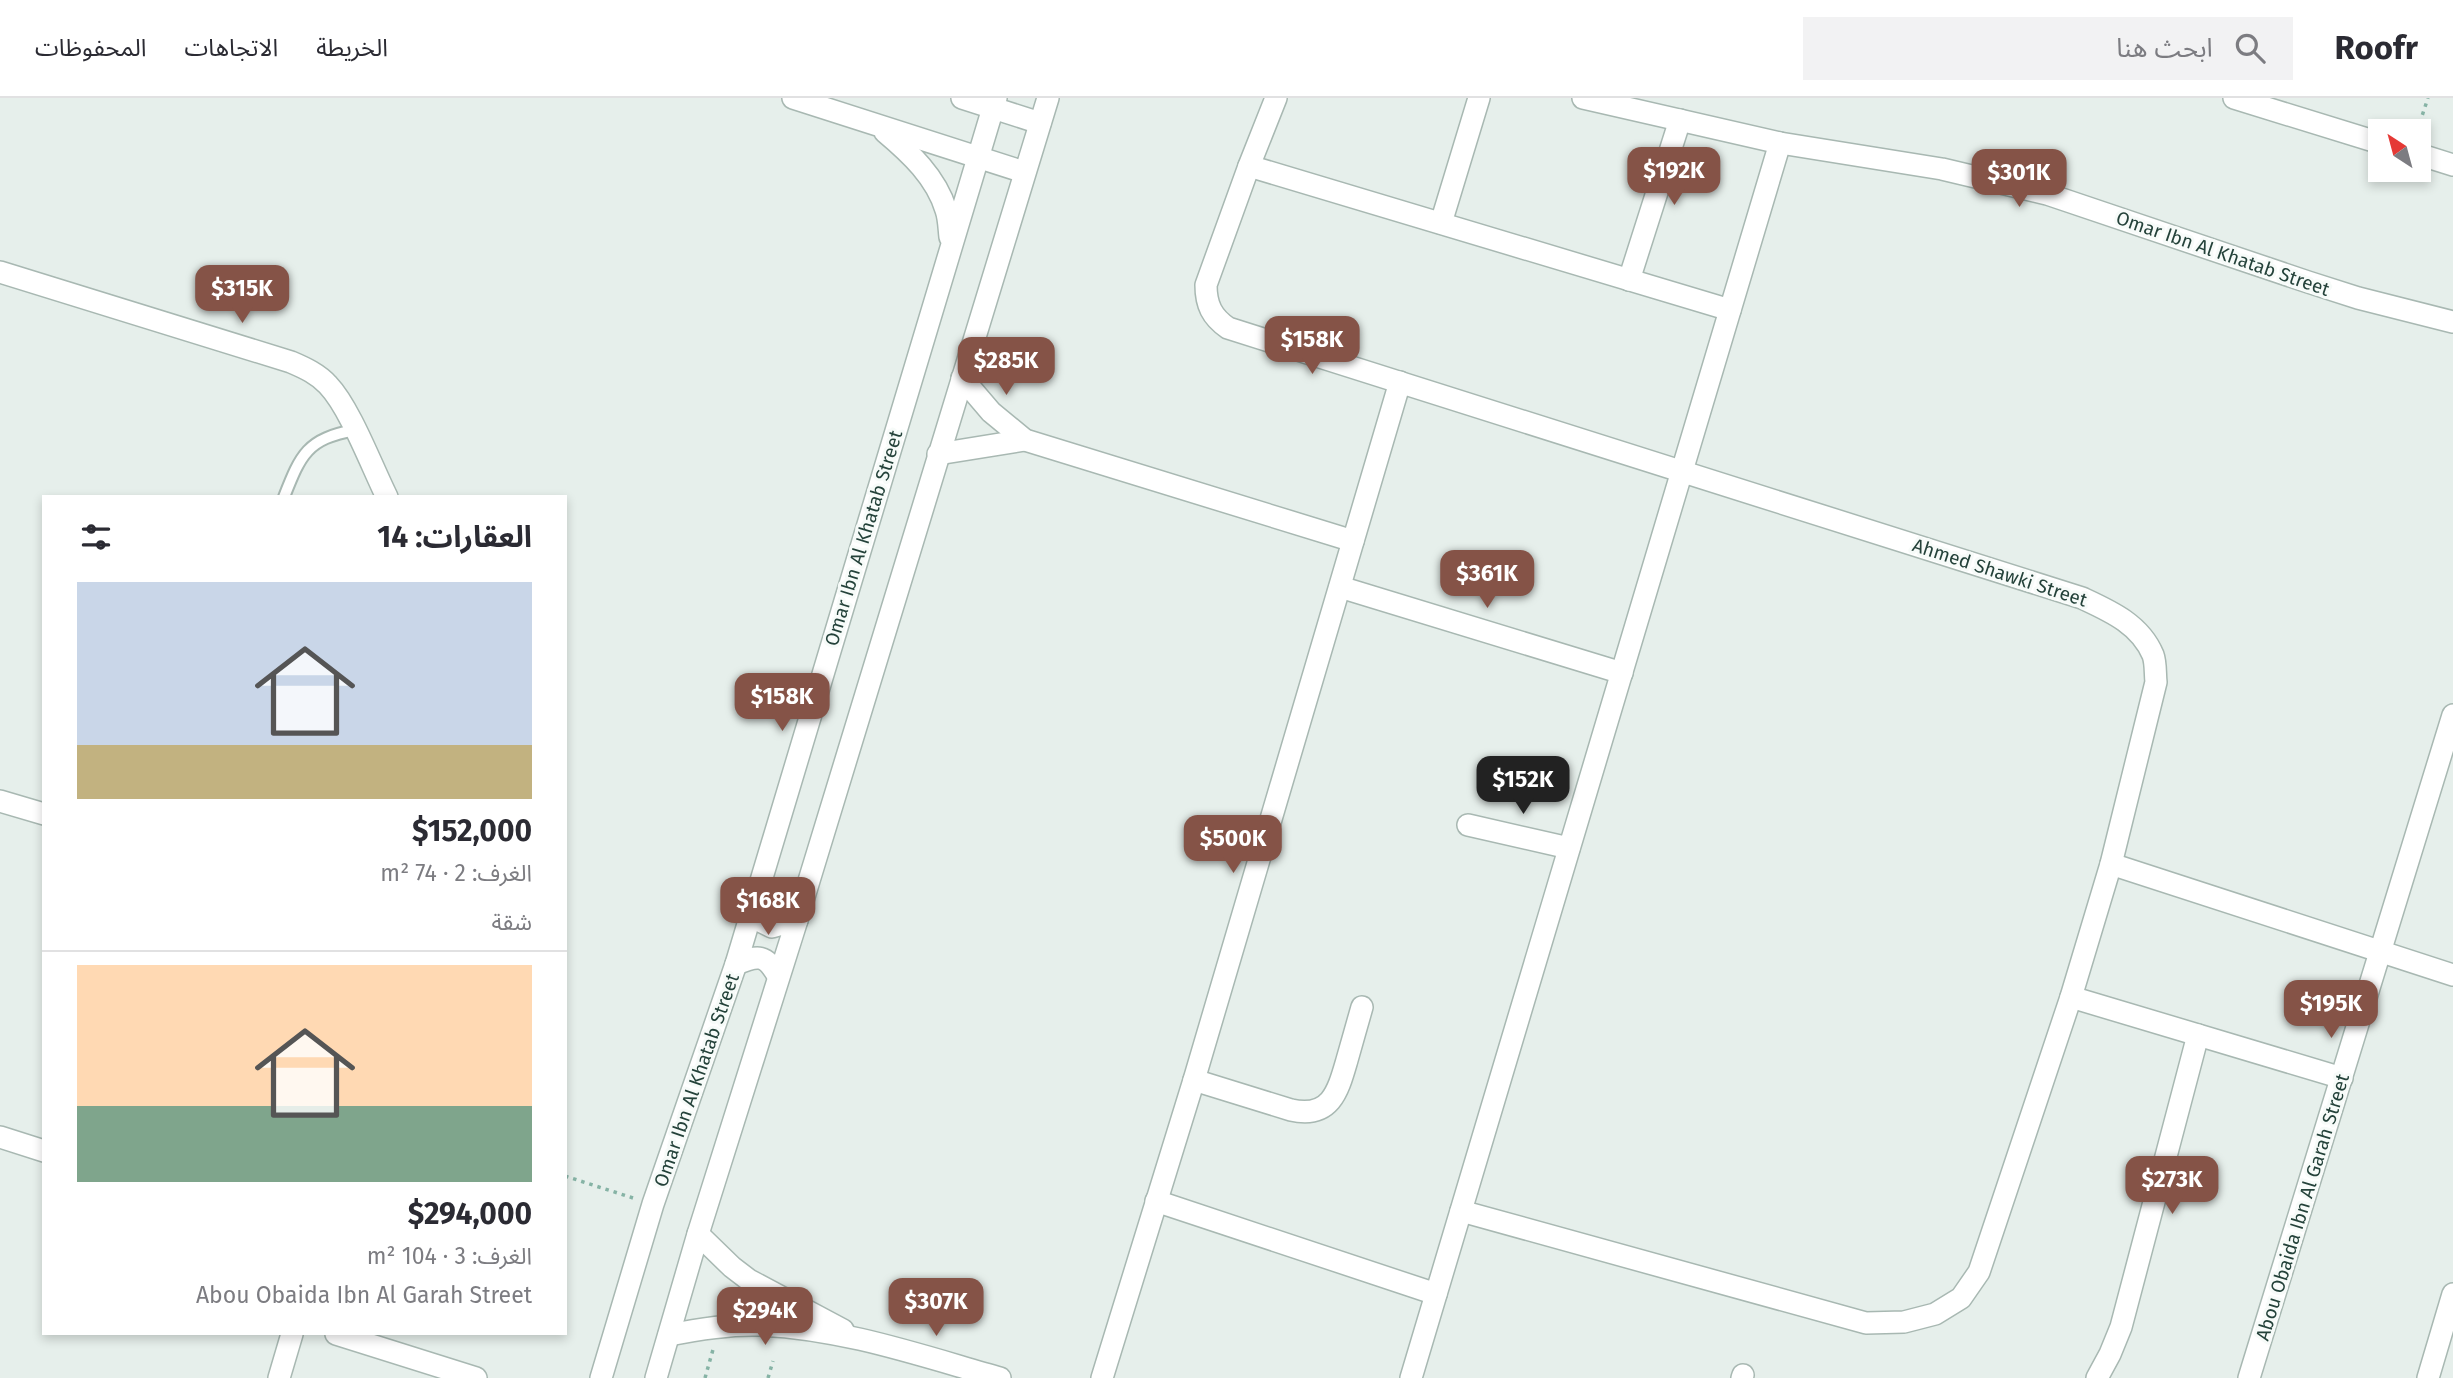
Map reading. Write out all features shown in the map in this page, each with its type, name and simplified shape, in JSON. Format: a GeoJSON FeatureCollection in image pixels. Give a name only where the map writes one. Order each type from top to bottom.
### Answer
{"type":"FeatureCollection","features":[{"type":"Feature","properties":{"kind":"street"},"geometry":{"type":"LineString","coordinates":[[793,98],[1024,172]]}},
{"type":"Feature","properties":{"kind":"street"},"geometry":{"type":"LineString","coordinates":[[962,98],[994,103],[1040,123]]}},
{"type":"Feature","properties":{"kind":"street"},"geometry":{"type":"LineString","coordinates":[[656,1378],[1048,98]]}},
{"type":"Feature","properties":{"kind":"street","name":"Ahmed Shawki Street"},"geometry":{"type":"LineString","coordinates":[[1276,98],[1206,285],[1208,305],[1213,314],[1228,328],[2082,598],[2121,617],[2141,637],[2154,657],[2156,682],[2111,864],[2071,997],[1979,1272],[1961,1298],[1935,1314],[1904,1322],[1866,1323],[1461,1211]]}},
{"type":"Feature","properties":{"kind":"street"},"geometry":{"type":"LineString","coordinates":[[1441,223],[1479,98]]}},
{"type":"Feature","properties":{"kind":"street","name":"Omar Ibn Al Khatab Street"},"geometry":{"type":"LineString","coordinates":[[1583,98],[1780,143],[1942,169],[2047,194],[2320,286],[2453,322]]}},
{"type":"Feature","properties":{"kind":"street"},"geometry":{"type":"LineString","coordinates":[[2234,98],[2368,139]]}},
{"type":"Feature","properties":{"kind":"street","name":"Omar Ibn Al Khatab Street"},"geometry":{"type":"LineString","coordinates":[[601,1378],[653,1204],[736,964],[994,103]]}},
{"type":"Feature","properties":{"kind":"street"},"geometry":{"type":"LineString","coordinates":[[1629,280],[1680,120]]}},
{"type":"Feature","properties":{"kind":"street"},"geometry":{"type":"LineString","coordinates":[[878,126],[905,148],[930,176],[946,210],[951,247]]}},
{"type":"Feature","properties":{"kind":"street"},"geometry":{"type":"LineString","coordinates":[[1411,1378],[1780,143]]}},
{"type":"Feature","properties":{"kind":"street"},"geometry":{"type":"LineString","coordinates":[[2431,158],[2453,165]]}},
{"type":"Feature","properties":{"kind":"street"},"geometry":{"type":"LineString","coordinates":[[1249,166],[1730,310]]}},
{"type":"Feature","properties":{"kind":"street"},"geometry":{"type":"LineString","coordinates":[[0,272],[291,362],[312,371],[329,386],[342,404],[386,495]]}},
{"type":"Feature","properties":{"kind":"street"},"geometry":{"type":"LineString","coordinates":[[962,378],[991,412],[1025,440],[1353,541]]}},
{"type":"Feature","properties":{"kind":"street"},"geometry":{"type":"LineString","coordinates":[[1102,1378],[1194,1080],[1400,382]]}},
{"type":"Feature","properties":{"kind":"street"},"geometry":{"type":"LineString","coordinates":[[938,454],[1025,440]]}},
{"type":"Feature","properties":{"kind":"street"},"geometry":{"type":"LineString","coordinates":[[1339,587],[1622,673]]}},
{"type":"Feature","properties":{"kind":"street","name":"Abou Obaida Ibn Al Garah Street"},"geometry":{"type":"LineString","coordinates":[[2249,1378],[2453,715]]}},
{"type":"Feature","properties":{"kind":"street"},"geometry":{"type":"LineString","coordinates":[[0,801],[42,813]]}},
{"type":"Feature","properties":{"kind":"street"},"geometry":{"type":"LineString","coordinates":[[1468,825],[1569,848]]}},
{"type":"Feature","properties":{"kind":"street"},"geometry":{"type":"LineString","coordinates":[[2111,864],[2453,975]]}},
{"type":"Feature","properties":{"kind":"street"},"geometry":{"type":"LineString","coordinates":[[752,907],[762,922],[772,927],[797,920]]}},
{"type":"Feature","properties":{"kind":"street"},"geometry":{"type":"LineString","coordinates":[[736,964],[753,957],[761,957],[771,964],[778,976]]}},
{"type":"Feature","properties":{"kind":"street"},"geometry":{"type":"LineString","coordinates":[[2071,997],[2342,1078]]}},
{"type":"Feature","properties":{"kind":"street"},"geometry":{"type":"LineString","coordinates":[[1194,1080],[1291,1110],[1310,1112],[1318,1109],[1338,1090],[1362,1007]]}},
{"type":"Feature","properties":{"kind":"street"},"geometry":{"type":"LineString","coordinates":[[2097,1378],[2120,1327],[2198,1035]]}},
{"type":"Feature","properties":{"kind":"street"},"geometry":{"type":"LineString","coordinates":[[0,1137],[42,1149]]}},
{"type":"Feature","properties":{"kind":"street"},"geometry":{"type":"LineString","coordinates":[[1156,1201],[1436,1294]]}},
{"type":"Feature","properties":{"kind":"street"},"geometry":{"type":"LineString","coordinates":[[698,1234],[732,1267],[750,1280],[860,1339]]}},
{"type":"Feature","properties":{"kind":"street"},"geometry":{"type":"LineString","coordinates":[[2428,1378],[2453,1294]]}},
{"type":"Feature","properties":{"kind":"street"},"geometry":{"type":"LineString","coordinates":[[669,1335],[720,1326],[759,1325],[860,1339],[1000,1378]]}},
{"type":"Feature","properties":{"kind":"street"},"geometry":{"type":"LineString","coordinates":[[279,1378],[292,1335]]}},
{"type":"Feature","properties":{"kind":"street"},"geometry":{"type":"LineString","coordinates":[[339,1335],[476,1378]]}},
{"type":"Feature","properties":{"kind":"lane"},"geometry":{"type":"LineString","coordinates":[[285,495],[307,450],[329,435],[355,430]]}},
{"type":"Feature","properties":{"kind":"path"},"geometry":{"type":"LineString","coordinates":[[2421,119],[2428,98]]}},
{"type":"Feature","properties":{"kind":"path"},"geometry":{"type":"LineString","coordinates":[[567,1177],[653,1204]]}},
{"type":"Feature","properties":{"kind":"path"},"geometry":{"type":"LineString","coordinates":[[705,1378],[720,1326]]}},
{"type":"Feature","properties":{"kind":"path"},"geometry":{"type":"LineString","coordinates":[[768,1378],[773,1361]]}}]}
